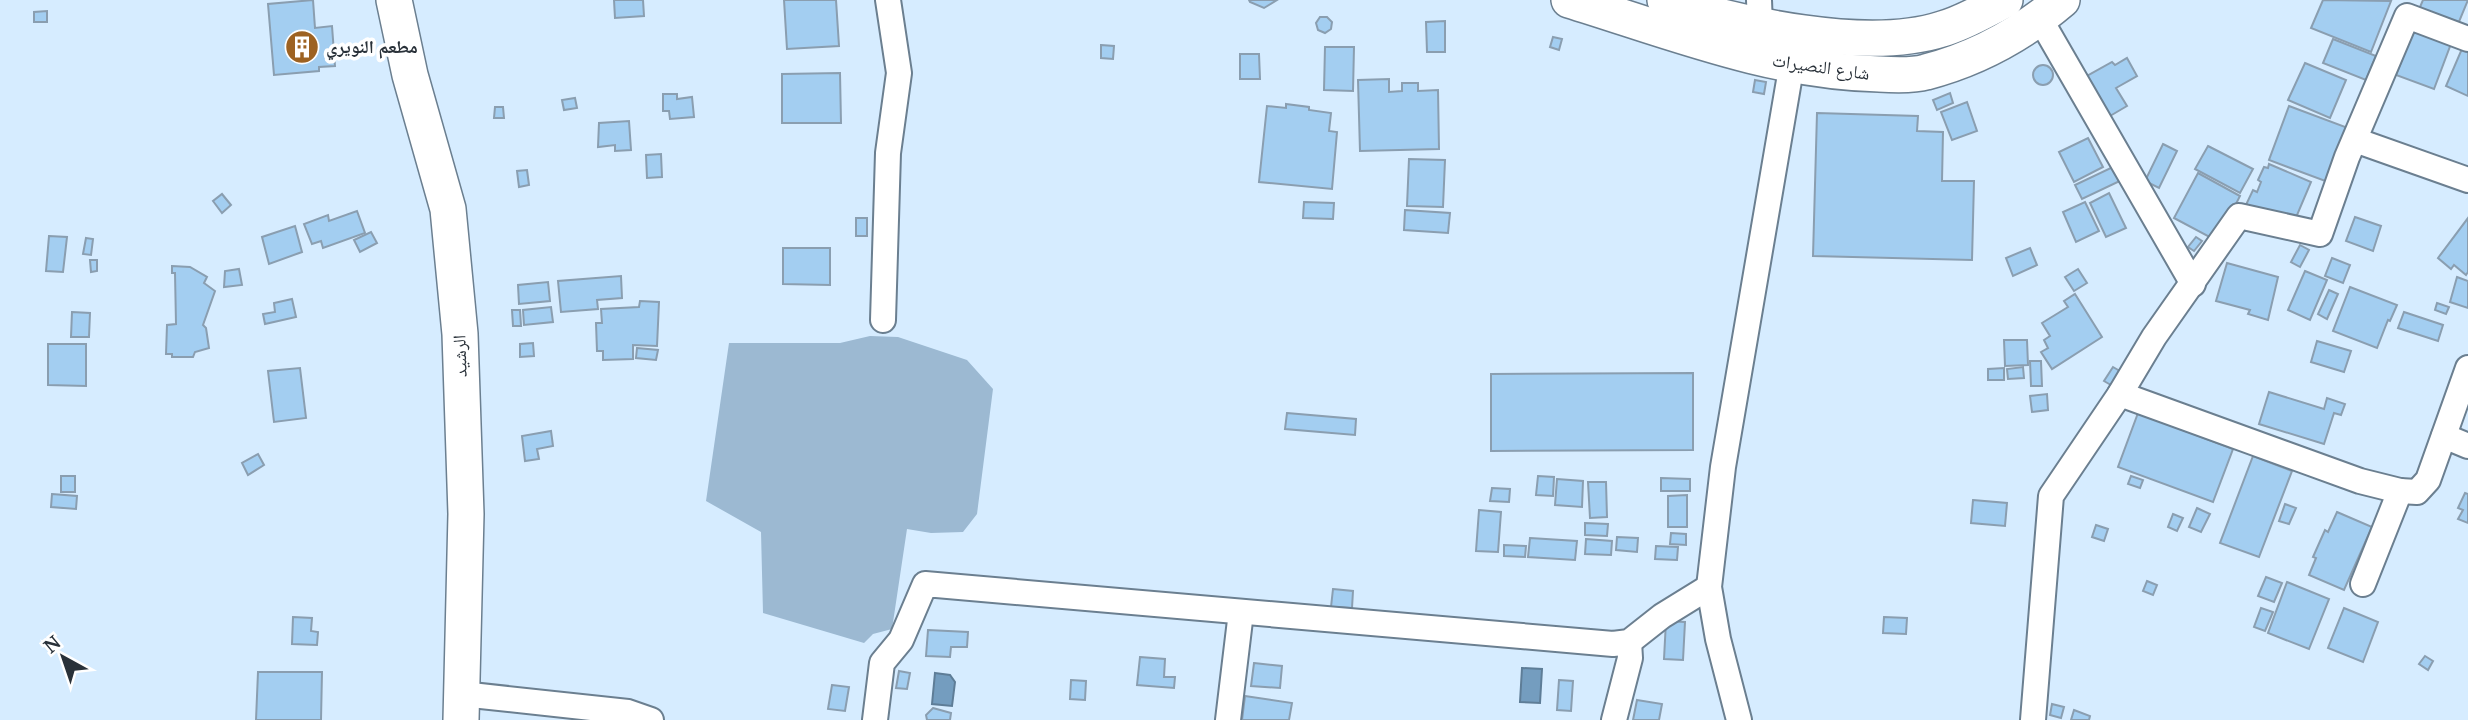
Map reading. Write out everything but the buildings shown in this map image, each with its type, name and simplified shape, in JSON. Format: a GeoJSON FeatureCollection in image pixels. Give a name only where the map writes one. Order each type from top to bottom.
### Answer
{"type":"FeatureCollection","features":[{"type":"Feature","properties":{"kind":"main road","name":"شارع النصيرات"},"geometry":{"type":"LineString","coordinates":[[1569,0],[1769,60],[1847,74],[1924,73],[1990,50],[2050,9]]}},
{"type":"Feature","properties":{"kind":"main road","name":"شارع النصيرات"},"geometry":{"type":"LineString","coordinates":[[1665,0],[1760,13],[1884,40],[1942,29],[2005,0]]}},
{"type":"Feature","properties":{"kind":"main road","name":"الرشيد"},"geometry":{"type":"LineString","coordinates":[[397,4],[410,75],[448,209],[460,334],[466,514],[461,707]]}},
{"type":"Feature","properties":{"kind":"street"},"geometry":{"type":"LineString","coordinates":[[883,320],[888,153],[899,73],[888,0]]}},
{"type":"Feature","properties":{"kind":"street"},"geometry":{"type":"LineString","coordinates":[[2033,720],[2051,496],[2120,394],[2154,337],[2239,216],[2320,234],[2355,140],[2410,8],[2468,39]]}},
{"type":"Feature","properties":{"kind":"street"},"geometry":{"type":"LineString","coordinates":[[2050,9],[2193,284]]}},
{"type":"Feature","properties":{"kind":"street"},"geometry":{"type":"LineString","coordinates":[[1739,720],[1718,639],[1709,587],[1723,467],[1792,63]]}},
{"type":"Feature","properties":{"kind":"street"},"geometry":{"type":"LineString","coordinates":[[2355,140],[2468,180]]}},
{"type":"Feature","properties":{"kind":"street"},"geometry":{"type":"LineString","coordinates":[[2120,394],[2360,481],[2400,491],[2417,492],[2428,480],[2468,368]]}},
{"type":"Feature","properties":{"kind":"street"},"geometry":{"type":"LineString","coordinates":[[2444,436],[2468,446]]}},
{"type":"Feature","properties":{"kind":"street"},"geometry":{"type":"LineString","coordinates":[[2363,584],[2400,491]]}},
{"type":"Feature","properties":{"kind":"street"},"geometry":{"type":"LineString","coordinates":[[875,720],[882,663],[901,640],[925,584],[1613,644],[1629,642],[1662,615],[1709,587]]}},
{"type":"Feature","properties":{"kind":"street"},"geometry":{"type":"LineString","coordinates":[[1228,720],[1241,612]]}},
{"type":"Feature","properties":{"kind":"street"},"geometry":{"type":"LineString","coordinates":[[1614,720],[1630,658],[1629,642]]}},
{"type":"Feature","properties":{"kind":"street"},"geometry":{"type":"LineString","coordinates":[[461,707],[628,712],[651,720]]}},
{"type":"Feature","properties":{"kind":"shaded area"},"geometry":{"type":"Polygon","coordinates":[[[870,336],[898,337],[967,360],[993,389],[977,514],[963,532],[931,533],[907,529],[892,629],[873,634],[864,643],[763,613],[761,532],[706,501],[729,343],[840,343],[870,336]]]}},
{"type":"Feature","properties":{"kind":"shaded area"},"geometry":{"type":"Polygon","coordinates":[[[1522,668],[1542,669],[1540,703],[1520,702],[1522,668]]]}},
{"type":"Feature","properties":{"kind":"shaded area"},"geometry":{"type":"Polygon","coordinates":[[[935,673],[950,675],[955,682],[952,706],[932,704],[935,673]]]}},
{"type":"Feature","properties":{"kind":"place","name":"مطعم النويري"},"geometry":{"type":"Point","coordinates":[302,47]}}]}
